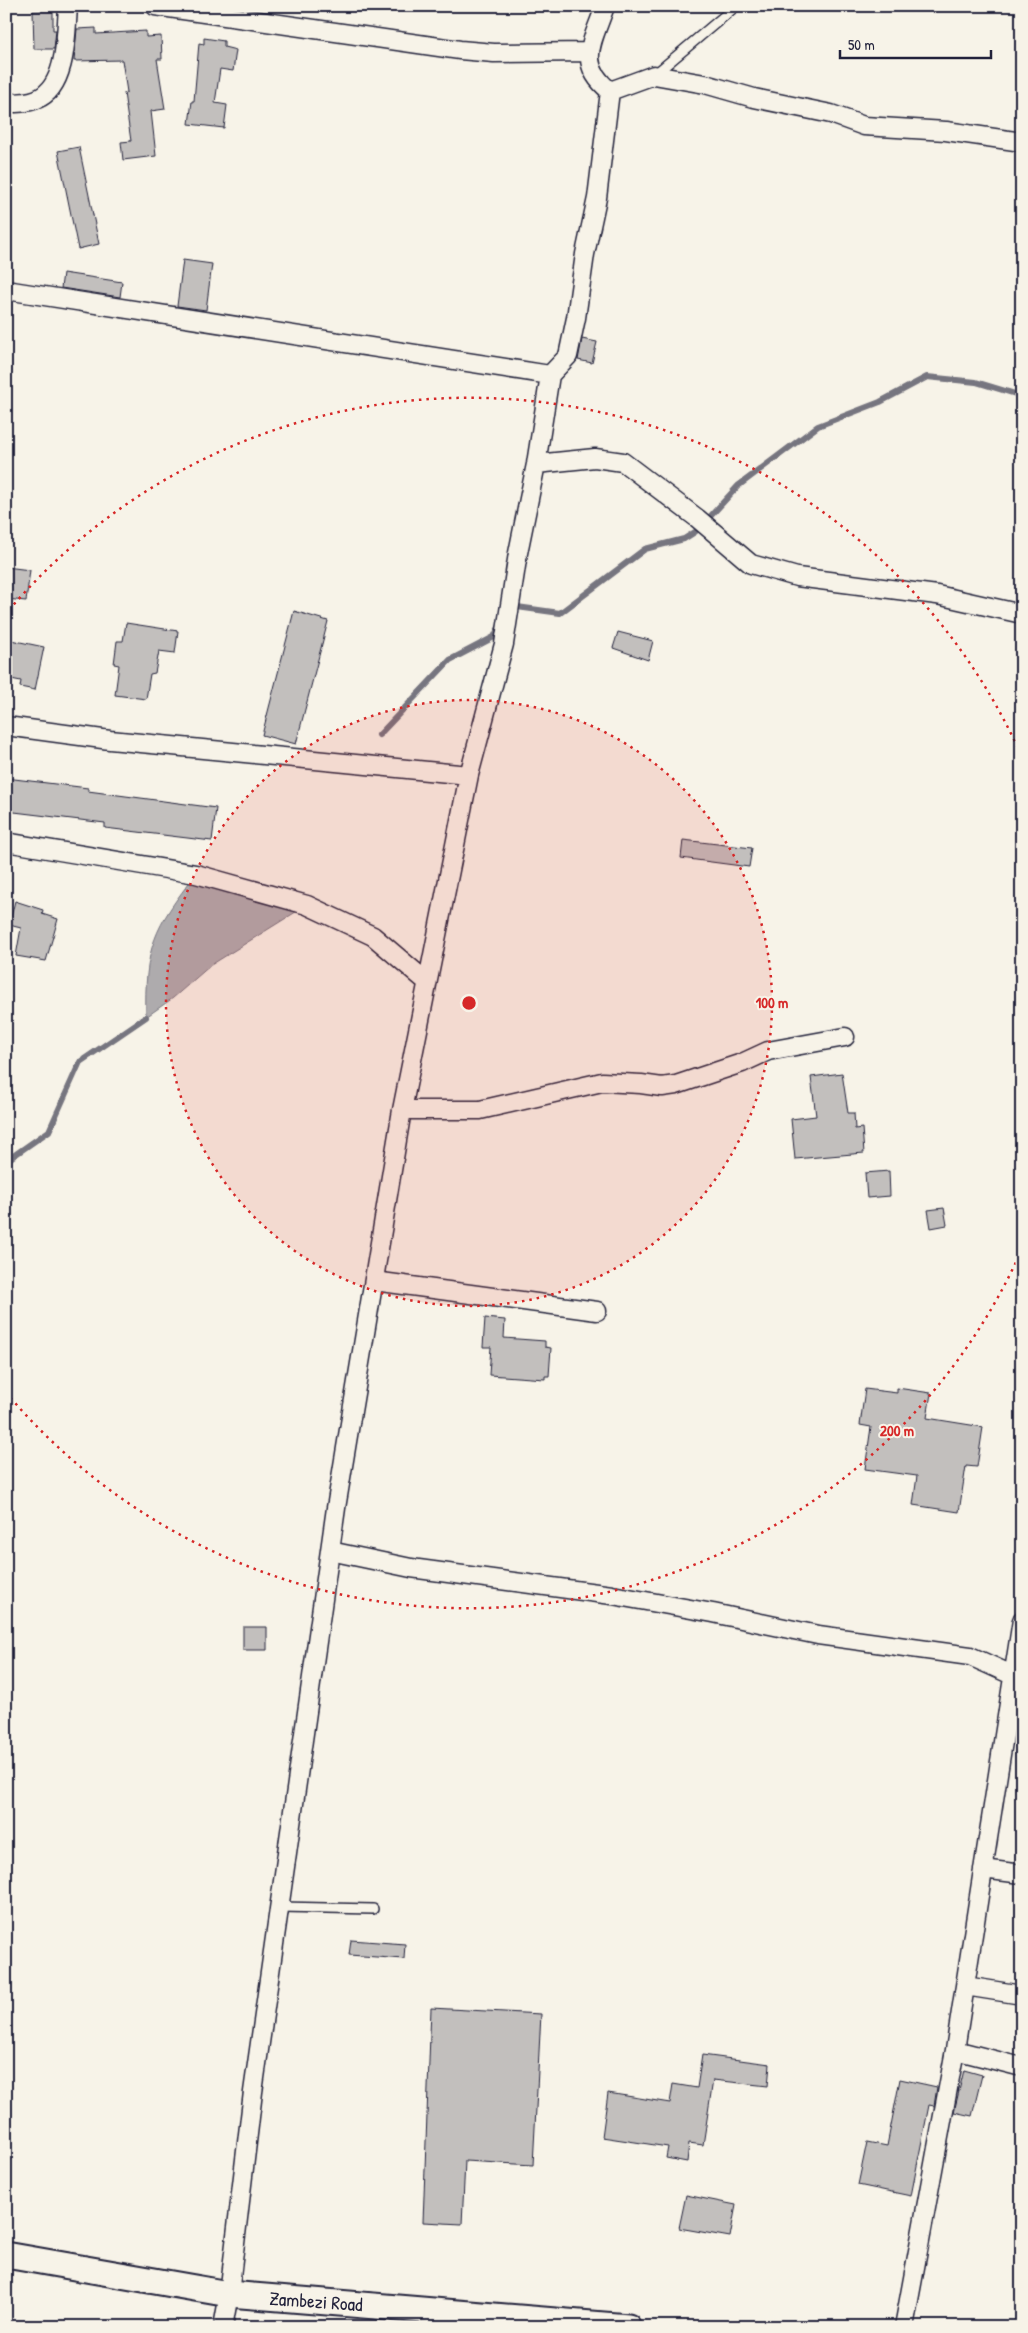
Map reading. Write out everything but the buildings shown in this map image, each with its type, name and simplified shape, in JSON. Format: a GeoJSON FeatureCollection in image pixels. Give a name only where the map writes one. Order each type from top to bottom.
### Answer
{"type":"FeatureCollection","features":[{"type":"Feature","properties":{"kind":"main road","name":"Zambezi Road"},"geometry":{"type":"LineString","coordinates":[[6,2255],[229,2294],[573,2324],[628,2327]]}},
{"type":"Feature","properties":{"kind":"street"},"geometry":{"type":"LineString","coordinates":[[6,103],[38,99],[50,90],[57,78],[64,56],[68,6]]}},
{"type":"Feature","properties":{"kind":"street"},"geometry":{"type":"LineString","coordinates":[[155,6],[460,50],[494,53],[588,52]]}},
{"type":"Feature","properties":{"kind":"street"},"geometry":{"type":"LineString","coordinates":[[605,6],[588,52],[596,79],[610,91]]}},
{"type":"Feature","properties":{"kind":"street"},"geometry":{"type":"LineString","coordinates":[[610,91],[654,75],[705,84],[754,98],[831,114],[864,126],[946,131],[1022,142]]}},
{"type":"Feature","properties":{"kind":"street"},"geometry":{"type":"LineString","coordinates":[[222,2327],[229,2294],[253,2092],[281,1907],[330,1551],[402,1110],[469,775],[504,644],[518,553],[536,464],[550,375],[568,356],[576,318],[585,254],[597,198],[610,91]]}},
{"type":"Feature","properties":{"kind":"street"},"geometry":{"type":"LineString","coordinates":[[6,290],[550,375]]}},
{"type":"Feature","properties":{"kind":"street"},"geometry":{"type":"LineString","coordinates":[[536,464],[595,458],[623,462],[697,518],[751,564],[797,577],[937,595],[1022,614]]}},
{"type":"Feature","properties":{"kind":"street"},"geometry":{"type":"LineString","coordinates":[[6,726],[110,740],[469,775]]}},
{"type":"Feature","properties":{"kind":"street"},"geometry":{"type":"LineString","coordinates":[[6,842],[196,874],[307,905],[373,936],[427,982]]}},
{"type":"Feature","properties":{"kind":"street"},"geometry":{"type":"LineString","coordinates":[[402,1110],[480,1110],[602,1082],[641,1084],[662,1088],[676,1086],[742,1063],[768,1050],[845,1037]]}},
{"type":"Feature","properties":{"kind":"street"},"geometry":{"type":"LineString","coordinates":[[374,1280],[597,1311]]}},
{"type":"Feature","properties":{"kind":"street"},"geometry":{"type":"LineString","coordinates":[[330,1551],[420,1569],[630,1598],[818,1635],[970,1656],[1017,1676]]}},
{"type":"Feature","properties":{"kind":"street"},"geometry":{"type":"LineString","coordinates":[[904,2327],[955,2050],[982,1869],[1017,1676],[1022,1620]]}},
{"type":"Feature","properties":{"kind":"street"},"geometry":{"type":"LineString","coordinates":[[982,1869],[1022,1874]]}},
{"type":"Feature","properties":{"kind":"street"},"geometry":{"type":"LineString","coordinates":[[965,1986],[1022,1995]]}},
{"type":"Feature","properties":{"kind":"street"},"geometry":{"type":"LineString","coordinates":[[955,2050],[1022,2067]]}},
{"type":"Feature","properties":{"kind":"lane"},"geometry":{"type":"LineString","coordinates":[[654,75],[736,6]]}},
{"type":"Feature","properties":{"kind":"lane"},"geometry":{"type":"LineString","coordinates":[[281,1907],[373,1909]]}},
{"type":"Feature","properties":{"kind":"shaded area"},"geometry":{"type":"Polygon","coordinates":[[[196,874],[307,905],[211,965],[173,998],[146,1017],[147,973],[154,940],[170,909],[196,874]]]}},
{"type":"Feature","properties":{"kind":"waterway"},"geometry":{"type":"LineString","coordinates":[[707,520],[738,486],[818,426],[880,402],[927,377],[976,382],[1022,396]]}},
{"type":"Feature","properties":{"kind":"waterway"},"geometry":{"type":"LineString","coordinates":[[510,606],[560,613],[645,549],[684,539],[695,532]]}},
{"type":"Feature","properties":{"kind":"waterway"},"geometry":{"type":"LineString","coordinates":[[379,735],[450,660],[494,637],[501,623]]}},
{"type":"Feature","properties":{"kind":"waterway"},"geometry":{"type":"LineString","coordinates":[[6,1161],[49,1131],[80,1062],[146,1017]]}}]}
